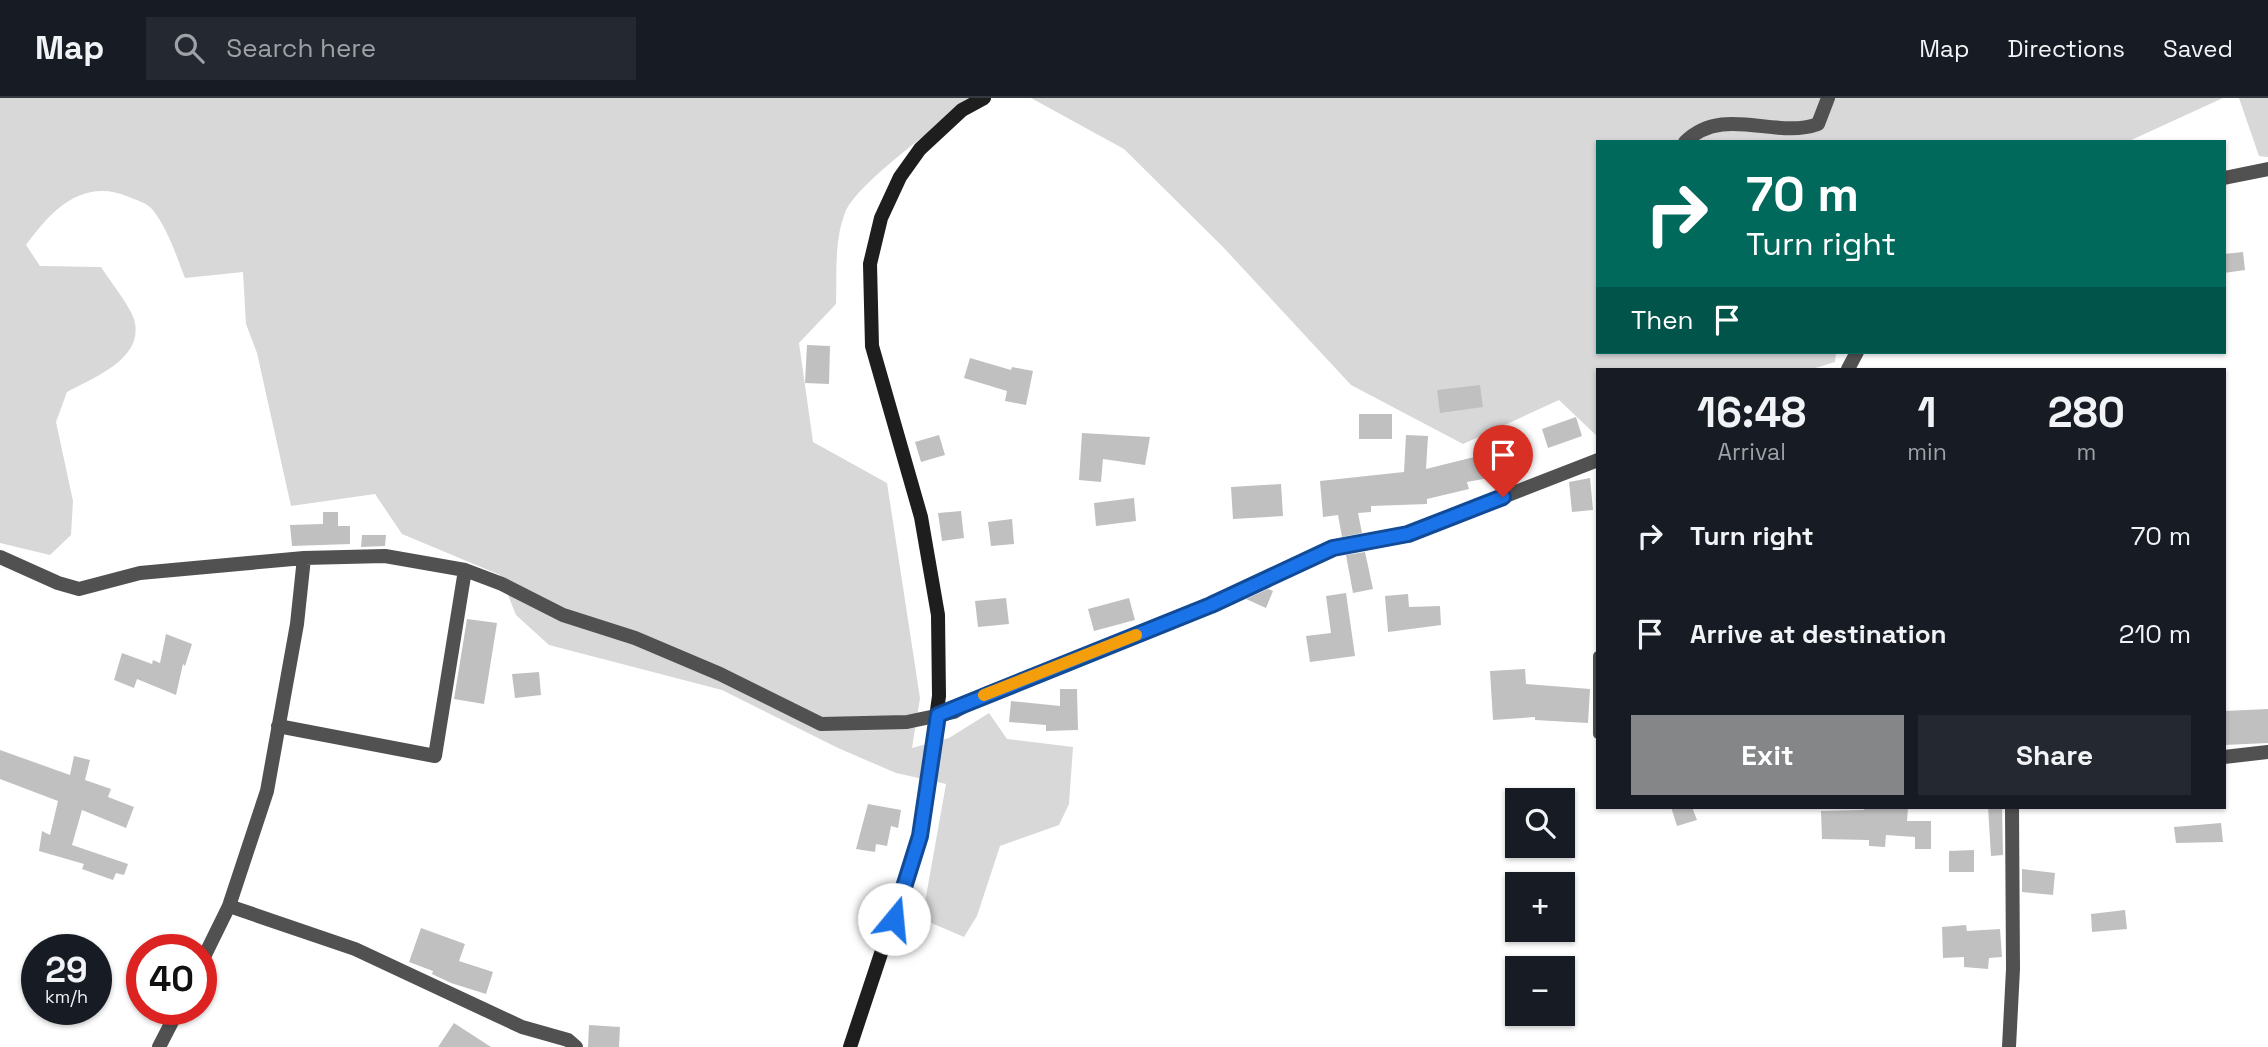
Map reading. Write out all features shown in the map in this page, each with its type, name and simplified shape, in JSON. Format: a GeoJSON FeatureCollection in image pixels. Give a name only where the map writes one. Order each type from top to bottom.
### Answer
{"type":"FeatureCollection","features":[{"type":"Feature","properties":{"kind":"street"},"geometry":{"type":"LineString","coordinates":[[850,1047],[920,836],[938,715],[938,615],[921,517],[872,346],[870,264],[881,218],[900,177],[920,149],[962,110],[984,98]]}},
{"type":"Feature","properties":{"kind":"street"},"geometry":{"type":"LineString","coordinates":[[1687,140],[1696,132],[1712,125],[1748,122],[1803,130],[1818,124],[1829,98]]}},
{"type":"Feature","properties":{"kind":"street"},"geometry":{"type":"LineString","coordinates":[[2226,178],[2268,169]]}},
{"type":"Feature","properties":{"kind":"street"},"geometry":{"type":"LineString","coordinates":[[0,557],[79,589],[139,573],[304,558],[385,556],[465,570],[502,584],[563,615],[635,638],[708,669],[821,724],[906,722],[938,715],[1211,605],[1333,548],[1408,534],[1596,461]]}},
{"type":"Feature","properties":{"kind":"street"},"geometry":{"type":"LineString","coordinates":[[215,934],[229,906],[267,791],[297,624],[304,558]]}},
{"type":"Feature","properties":{"kind":"street"},"geometry":{"type":"LineString","coordinates":[[278,726],[435,756],[465,570]]}},
{"type":"Feature","properties":{"kind":"street"},"geometry":{"type":"LineString","coordinates":[[2226,757],[2268,752]]}},
{"type":"Feature","properties":{"kind":"street"},"geometry":{"type":"LineString","coordinates":[[2009,1047],[2013,969],[2012,809]]}},
{"type":"Feature","properties":{"kind":"street"},"geometry":{"type":"LineString","coordinates":[[229,906],[355,949],[522,1027],[568,1040],[576,1047]]}},
{"type":"Feature","properties":{"kind":"street"},"geometry":{"type":"LineString","coordinates":[[159,1047],[170,1025]]}},
{"type":"Feature","properties":{"kind":"shaded area"},"geometry":{"type":"Polygon","coordinates":[[[0,98],[973,98],[883,169],[853,200],[845,213],[839,235],[836,304],[799,343],[813,442],[887,483],[920,698],[912,748],[949,738],[989,713],[1007,739],[1073,747],[1069,804],[1059,825],[1000,846],[977,916],[964,937],[922,919],[946,784],[896,773],[838,748],[722,690],[549,645],[516,615],[500,575],[402,534],[375,494],[291,506],[257,353],[246,324],[243,272],[185,278],[167,234],[152,209],[141,202],[112,192],[82,194],[69,201],[46,220],[26,245],[40,266],[101,267],[130,310],[135,323],[135,336],[131,347],[113,366],[67,392],[56,422],[73,501],[71,535],[50,555],[0,543],[0,98]]]}},
{"type":"Feature","properties":{"kind":"shaded area"},"geometry":{"type":"Polygon","coordinates":[[[1031,98],[2223,98],[2131,140],[1596,140],[1596,354],[1836,354],[1835,362],[1815,368],[1596,368],[1596,435],[1559,400],[1463,444],[1351,385],[1223,247],[1124,149],[1031,98]]]}},
{"type":"Feature","properties":{"kind":"shaded area"},"geometry":{"type":"Polygon","coordinates":[[[2239,98],[2268,98],[2268,157],[2259,156],[2239,98]]]}},
{"type":"Feature","properties":{"kind":"building"},"geometry":{"type":"Polygon","coordinates":[[[2243,252],[2245,270],[2226,273],[2226,254],[2243,252]]]}},
{"type":"Feature","properties":{"kind":"building"},"geometry":{"type":"Polygon","coordinates":[[[807,345],[830,346],[829,384],[805,383],[807,345]]]}},
{"type":"Feature","properties":{"kind":"building"},"geometry":{"type":"Polygon","coordinates":[[[970,358],[1011,370],[1012,367],[1033,371],[1026,405],[1005,401],[1007,391],[964,378],[970,358]]]}},
{"type":"Feature","properties":{"kind":"building"},"geometry":{"type":"Polygon","coordinates":[[[1480,385],[1483,407],[1440,413],[1437,390],[1480,385]]]}},
{"type":"Feature","properties":{"kind":"building"},"geometry":{"type":"Polygon","coordinates":[[[1359,414],[1392,414],[1392,439],[1359,439],[1359,414]]]}},
{"type":"Feature","properties":{"kind":"building"},"geometry":{"type":"Polygon","coordinates":[[[1576,417],[1582,436],[1548,448],[1542,429],[1576,417]]]}},
{"type":"Feature","properties":{"kind":"building"},"geometry":{"type":"Polygon","coordinates":[[[1082,433],[1150,437],[1145,465],[1103,459],[1101,482],[1079,480],[1082,433]]]}},
{"type":"Feature","properties":{"kind":"building"},"geometry":{"type":"Polygon","coordinates":[[[939,435],[945,455],[921,462],[915,442],[939,435]]]}},
{"type":"Feature","properties":{"kind":"building"},"geometry":{"type":"Polygon","coordinates":[[[1406,435],[1428,436],[1426,469],[1482,455],[1481,446],[1520,439],[1526,471],[1467,482],[1469,489],[1427,499],[1427,504],[1371,506],[1371,512],[1358,513],[1362,533],[1342,537],[1338,515],[1323,517],[1320,481],[1404,472],[1406,435]]]}},
{"type":"Feature","properties":{"kind":"building"},"geometry":{"type":"Polygon","coordinates":[[[1590,478],[1593,510],[1572,512],[1569,482],[1590,478]]]}},
{"type":"Feature","properties":{"kind":"building"},"geometry":{"type":"Polygon","coordinates":[[[1281,484],[1283,516],[1233,519],[1231,487],[1281,484]]]}},
{"type":"Feature","properties":{"kind":"building"},"geometry":{"type":"Polygon","coordinates":[[[1134,498],[1136,521],[1096,526],[1094,503],[1134,498]]]}},
{"type":"Feature","properties":{"kind":"building"},"geometry":{"type":"Polygon","coordinates":[[[961,511],[964,538],[942,541],[938,513],[961,511]]]}},
{"type":"Feature","properties":{"kind":"building"},"geometry":{"type":"Polygon","coordinates":[[[323,512],[338,512],[338,526],[350,526],[350,544],[292,546],[290,525],[323,524],[323,512]]]}},
{"type":"Feature","properties":{"kind":"building"},"geometry":{"type":"Polygon","coordinates":[[[1012,519],[1014,544],[991,546],[988,522],[1012,519]]]}},
{"type":"Feature","properties":{"kind":"building"},"geometry":{"type":"Polygon","coordinates":[[[362,535],[386,535],[385,546],[361,547],[362,535]]]}},
{"type":"Feature","properties":{"kind":"building"},"geometry":{"type":"Polygon","coordinates":[[[1365,552],[1373,589],[1353,593],[1346,555],[1365,552]]]}},
{"type":"Feature","properties":{"kind":"building"},"geometry":{"type":"Polygon","coordinates":[[[1268,589],[1273,591],[1266,608],[1246,599],[1268,589]]]}},
{"type":"Feature","properties":{"kind":"building"},"geometry":{"type":"Polygon","coordinates":[[[1346,593],[1355,656],[1310,662],[1306,636],[1331,633],[1326,596],[1346,593]]]}},
{"type":"Feature","properties":{"kind":"building"},"geometry":{"type":"Polygon","coordinates":[[[1408,594],[1409,607],[1440,606],[1441,625],[1388,632],[1385,596],[1408,594]]]}},
{"type":"Feature","properties":{"kind":"building"},"geometry":{"type":"Polygon","coordinates":[[[1006,598],[1009,624],[978,627],[975,601],[1006,598]]]}},
{"type":"Feature","properties":{"kind":"building"},"geometry":{"type":"Polygon","coordinates":[[[1129,598],[1135,620],[1094,631],[1088,609],[1129,598]]]}},
{"type":"Feature","properties":{"kind":"building"},"geometry":{"type":"Polygon","coordinates":[[[467,619],[497,623],[484,704],[454,699],[467,619]]]}},
{"type":"Feature","properties":{"kind":"building"},"geometry":{"type":"Polygon","coordinates":[[[166,634],[192,644],[185,666],[183,664],[176,695],[137,679],[134,688],[114,680],[122,653],[152,664],[153,660],[160,663],[166,634]]]}},
{"type":"Feature","properties":{"kind":"building"},"geometry":{"type":"Polygon","coordinates":[[[1525,669],[1526,684],[1590,689],[1588,723],[1535,720],[1535,717],[1493,720],[1490,671],[1525,669]]]}},
{"type":"Feature","properties":{"kind":"building"},"geometry":{"type":"Polygon","coordinates":[[[539,672],[541,695],[515,698],[512,674],[539,672]]]}},
{"type":"Feature","properties":{"kind":"building"},"geometry":{"type":"Polygon","coordinates":[[[1060,689],[1077,689],[1078,730],[1046,731],[1046,725],[1009,722],[1011,701],[1060,706],[1060,689]]]}},
{"type":"Feature","properties":{"kind":"building"},"geometry":{"type":"Polygon","coordinates":[[[2268,709],[2268,743],[2226,745],[2226,711],[2268,709]]]}},
{"type":"Feature","properties":{"kind":"building"},"geometry":{"type":"Polygon","coordinates":[[[0,750],[70,775],[74,756],[90,760],[85,780],[111,789],[108,797],[134,807],[126,828],[82,810],[72,845],[128,864],[124,875],[116,873],[113,880],[82,869],[84,864],[39,851],[42,831],[50,835],[58,801],[0,779],[0,750]]]}},
{"type":"Feature","properties":{"kind":"building"},"geometry":{"type":"Polygon","coordinates":[[[868,804],[901,810],[898,828],[891,826],[887,846],[876,844],[875,852],[856,849],[868,804]]]}},
{"type":"Feature","properties":{"kind":"building"},"geometry":{"type":"Polygon","coordinates":[[[1672,809],[1693,809],[1697,820],[1677,826],[1672,809]]]}},
{"type":"Feature","properties":{"kind":"building"},"geometry":{"type":"Polygon","coordinates":[[[1908,809],[1907,821],[1931,821],[1931,849],[1915,849],[1915,837],[1886,835],[1885,847],[1869,846],[1869,840],[1822,839],[1821,811],[1908,809]]]}},
{"type":"Feature","properties":{"kind":"building"},"geometry":{"type":"Polygon","coordinates":[[[1988,809],[2002,809],[2003,855],[1991,856],[1988,809]]]}},
{"type":"Feature","properties":{"kind":"building"},"geometry":{"type":"Polygon","coordinates":[[[2221,823],[2223,842],[2176,843],[2174,827],[2221,823]]]}},
{"type":"Feature","properties":{"kind":"building"},"geometry":{"type":"Polygon","coordinates":[[[1974,850],[1974,872],[1949,872],[1949,851],[1974,850]]]}},
{"type":"Feature","properties":{"kind":"building"},"geometry":{"type":"Polygon","coordinates":[[[2022,869],[2055,873],[2053,895],[2022,892],[2022,869]]]}},
{"type":"Feature","properties":{"kind":"building"},"geometry":{"type":"Polygon","coordinates":[[[2125,910],[2127,929],[2092,932],[2091,914],[2125,910]]]}},
{"type":"Feature","properties":{"kind":"building"},"geometry":{"type":"Polygon","coordinates":[[[1966,925],[1967,931],[2000,929],[2002,957],[1989,958],[1988,969],[1964,967],[1964,957],[1943,958],[1942,927],[1966,925]]]}},
{"type":"Feature","properties":{"kind":"building"},"geometry":{"type":"Polygon","coordinates":[[[421,928],[465,944],[459,961],[493,972],[486,994],[451,983],[432,974],[433,971],[409,962],[421,928]]]}},
{"type":"Feature","properties":{"kind":"building"},"geometry":{"type":"Polygon","coordinates":[[[454,1023],[491,1047],[438,1047],[454,1023]]]}},
{"type":"Feature","properties":{"kind":"building"},"geometry":{"type":"Polygon","coordinates":[[[589,1025],[620,1027],[619,1047],[588,1047],[589,1025]]]}},
{"type":"Feature","properties":{"kind":"slow traffic"},"geometry":{"type":"LineString","coordinates":[[984,695],[1136,635]]}},
{"type":"Feature","properties":{"kind":"route"},"geometry":{"type":"LineString","coordinates":[[894,919],[920,836],[938,715],[954,712],[985,694],[1211,605],[1333,548],[1408,534],[1503,497]]}}]}
